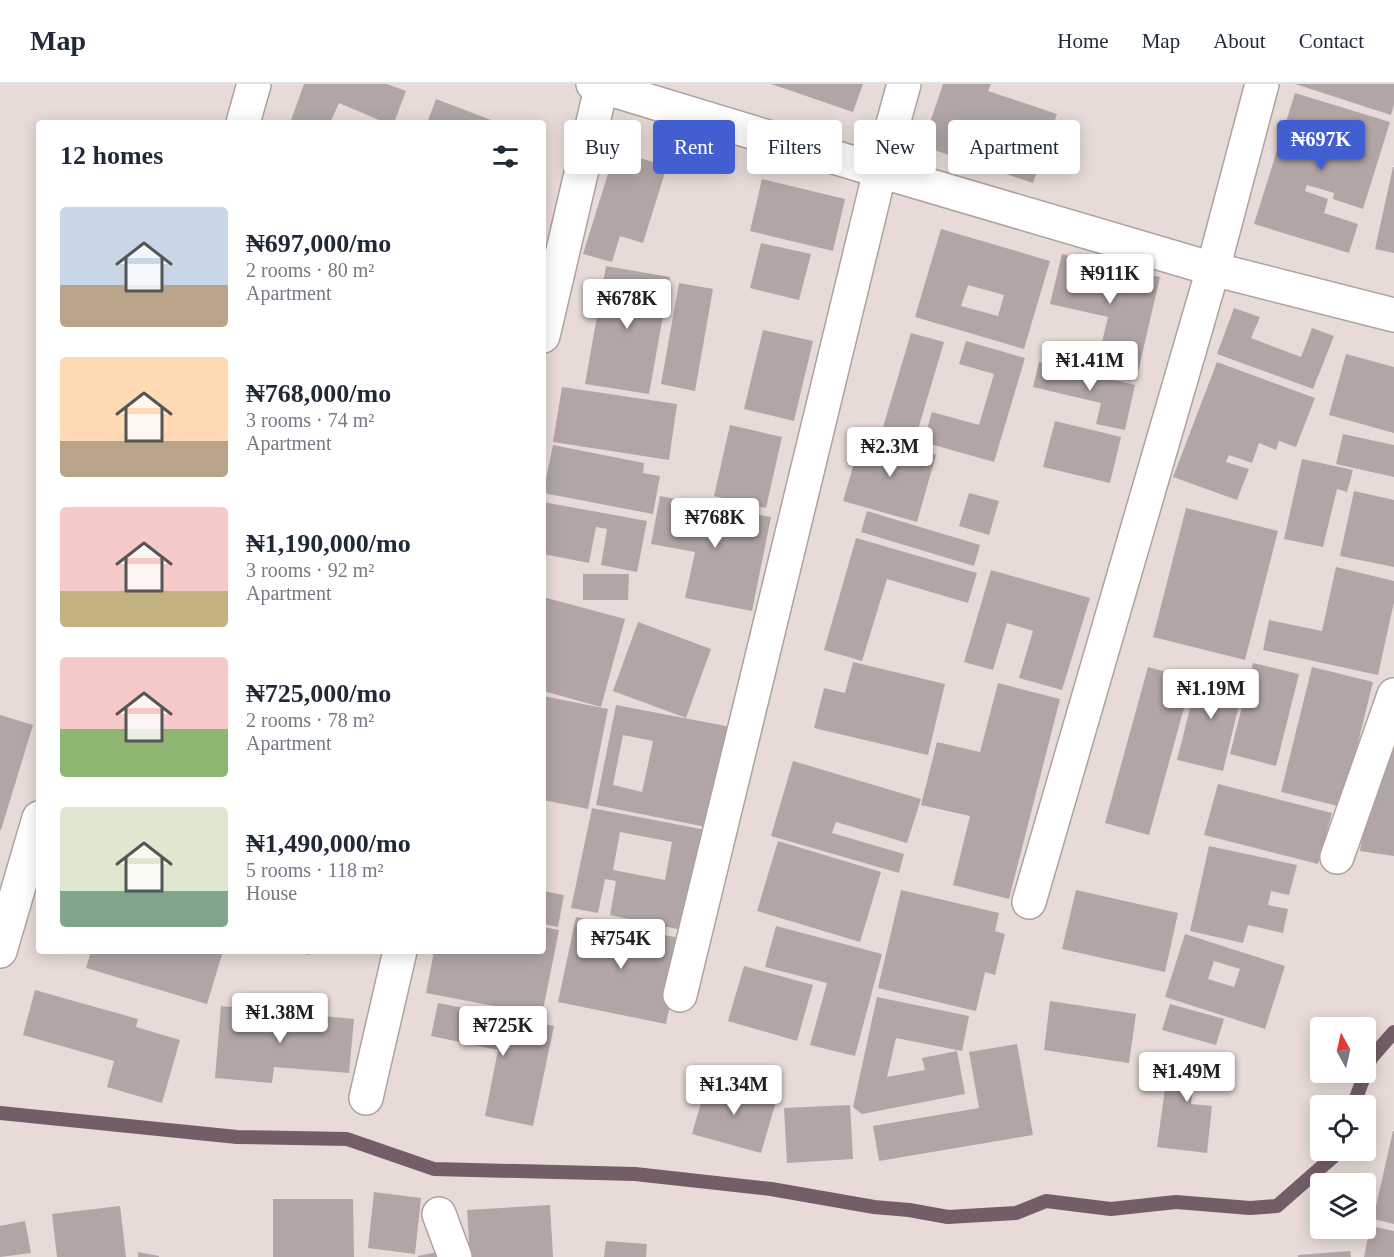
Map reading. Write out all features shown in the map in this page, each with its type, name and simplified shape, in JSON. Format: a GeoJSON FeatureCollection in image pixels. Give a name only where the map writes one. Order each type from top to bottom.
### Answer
{"type":"FeatureCollection","features":[{"type":"Feature","properties":{"kind":"street"},"geometry":{"type":"LineString","coordinates":[[244,120],[254,84]]}},
{"type":"Feature","properties":{"kind":"street"},"geometry":{"type":"LineString","coordinates":[[894,120],[904,84]]}},
{"type":"Feature","properties":{"kind":"street"},"geometry":{"type":"LineString","coordinates":[[1029,902],[1213,269],[1262,84]]}},
{"type":"Feature","properties":{"kind":"street"},"geometry":{"type":"LineString","coordinates":[[546,323],[599,85],[854,163]]}},
{"type":"Feature","properties":{"kind":"street"},"geometry":{"type":"LineString","coordinates":[[680,995],[879,174]]}},
{"type":"Feature","properties":{"kind":"street"},"geometry":{"type":"LineString","coordinates":[[890,174],[1213,269],[1394,315]]}},
{"type":"Feature","properties":{"kind":"street"},"geometry":{"type":"LineString","coordinates":[[1337,856],[1394,695]]}},
{"type":"Feature","properties":{"kind":"street"},"geometry":{"type":"LineString","coordinates":[[0,951],[36,828]]}},
{"type":"Feature","properties":{"kind":"street"},"geometry":{"type":"LineString","coordinates":[[366,1098],[399,954]]}},
{"type":"Feature","properties":{"kind":"street"},"geometry":{"type":"LineString","coordinates":[[439,1214],[455,1257]]}},
{"type":"Feature","properties":{"kind":"building"},"geometry":{"type":"Polygon","coordinates":[[[304,84],[387,84],[406,91],[395,120],[379,120],[339,103],[331,120],[291,120],[304,84]]]}},
{"type":"Feature","properties":{"kind":"building"},"geometry":{"type":"Polygon","coordinates":[[[771,84],[863,84],[853,112],[771,84]]]}},
{"type":"Feature","properties":{"kind":"building"},"geometry":{"type":"Polygon","coordinates":[[[943,84],[991,84],[988,91],[1057,114],[1055,120],[948,120],[948,155],[936,151],[936,120],[931,120],[943,84]]]}},
{"type":"Feature","properties":{"kind":"building"},"geometry":{"type":"Polygon","coordinates":[[[1295,84],[1394,84],[1394,104],[1391,115],[1295,84]]]}},
{"type":"Feature","properties":{"kind":"building"},"geometry":{"type":"Polygon","coordinates":[[[1295,93],[1390,122],[1363,209],[1333,199],[1334,193],[1307,185],[1305,191],[1328,199],[1324,213],[1358,224],[1349,253],[1254,224],[1295,93]]]}},
{"type":"Feature","properties":{"kind":"building"},"geometry":{"type":"Polygon","coordinates":[[[436,99],[491,120],[428,120],[436,99]]]}},
{"type":"Feature","properties":{"kind":"building"},"geometry":{"type":"Polygon","coordinates":[[[641,158],[653,162],[653,174],[665,174],[643,243],[620,236],[612,262],[583,254],[608,174],[641,174],[641,158]]]}},
{"type":"Feature","properties":{"kind":"building"},"geometry":{"type":"Polygon","coordinates":[[[1394,167],[1394,253],[1375,249],[1394,167]]]}},
{"type":"Feature","properties":{"kind":"building"},"geometry":{"type":"Polygon","coordinates":[[[1006,174],[1036,174],[1033,183],[1006,174]]]}},
{"type":"Feature","properties":{"kind":"building"},"geometry":{"type":"Polygon","coordinates":[[[762,179],[845,199],[833,251],[750,231],[762,179]]]}},
{"type":"Feature","properties":{"kind":"building"},"geometry":{"type":"Polygon","coordinates":[[[941,229],[1050,261],[1024,349],[915,317],[941,229]],[[968,285],[961,306],[998,316],[1004,295],[968,285]]]}},
{"type":"Feature","properties":{"kind":"building"},"geometry":{"type":"Polygon","coordinates":[[[761,243],[811,254],[799,300],[750,288],[761,243]]]}},
{"type":"Feature","properties":{"kind":"building"},"geometry":{"type":"Polygon","coordinates":[[[1062,254],[1160,277],[1138,372],[1097,363],[1108,317],[1050,304],[1062,254]]]}},
{"type":"Feature","properties":{"kind":"building"},"geometry":{"type":"Polygon","coordinates":[[[606,266],[670,277],[649,394],[585,384],[606,266]]]}},
{"type":"Feature","properties":{"kind":"building"},"geometry":{"type":"Polygon","coordinates":[[[679,283],[713,289],[695,391],[661,384],[679,283]]]}},
{"type":"Feature","properties":{"kind":"building"},"geometry":{"type":"Polygon","coordinates":[[[1234,308],[1260,317],[1251,338],[1301,357],[1312,328],[1334,336],[1313,389],[1217,354],[1234,308]]]}},
{"type":"Feature","properties":{"kind":"building"},"geometry":{"type":"Polygon","coordinates":[[[763,330],[813,341],[794,421],[744,409],[763,330]]]}},
{"type":"Feature","properties":{"kind":"building"},"geometry":{"type":"Polygon","coordinates":[[[911,333],[944,342],[914,443],[881,434],[911,333]]]}},
{"type":"Feature","properties":{"kind":"building"},"geometry":{"type":"Polygon","coordinates":[[[966,341],[1025,358],[994,462],[923,442],[932,412],[979,425],[994,374],[959,364],[966,341]]]}},
{"type":"Feature","properties":{"kind":"building"},"geometry":{"type":"Polygon","coordinates":[[[1346,354],[1394,367],[1394,433],[1329,415],[1346,354]]]}},
{"type":"Feature","properties":{"kind":"building"},"geometry":{"type":"Polygon","coordinates":[[[1039,362],[1135,385],[1125,430],[1096,424],[1101,403],[1033,387],[1039,362]]]}},
{"type":"Feature","properties":{"kind":"building"},"geometry":{"type":"Polygon","coordinates":[[[1217,362],[1315,398],[1296,447],[1279,441],[1276,450],[1259,443],[1252,463],[1229,455],[1226,462],[1249,469],[1237,500],[1173,477],[1217,362]]]}},
{"type":"Feature","properties":{"kind":"building"},"geometry":{"type":"Polygon","coordinates":[[[562,387],[677,404],[669,460],[553,442],[562,387]]]}},
{"type":"Feature","properties":{"kind":"building"},"geometry":{"type":"Polygon","coordinates":[[[1055,421],[1121,437],[1110,483],[1043,467],[1055,421]]]}},
{"type":"Feature","properties":{"kind":"building"},"geometry":{"type":"Polygon","coordinates":[[[730,425],[782,437],[766,508],[714,496],[730,425]]]}},
{"type":"Feature","properties":{"kind":"building"},"geometry":{"type":"Polygon","coordinates":[[[863,433],[936,455],[917,522],[843,501],[863,433]]]}},
{"type":"Feature","properties":{"kind":"building"},"geometry":{"type":"Polygon","coordinates":[[[1343,434],[1394,445],[1394,477],[1336,464],[1343,434]]]}},
{"type":"Feature","properties":{"kind":"building"},"geometry":{"type":"Polygon","coordinates":[[[553,445],[644,463],[643,473],[660,476],[653,514],[546,494],[546,479],[553,445]]]}},
{"type":"Feature","properties":{"kind":"building"},"geometry":{"type":"Polygon","coordinates":[[[1302,459],[1353,470],[1347,492],[1337,489],[1323,547],[1284,539],[1302,459]]]}},
{"type":"Feature","properties":{"kind":"building"},"geometry":{"type":"Polygon","coordinates":[[[1354,491],[1394,500],[1394,567],[1340,556],[1354,491]]]}},
{"type":"Feature","properties":{"kind":"building"},"geometry":{"type":"Polygon","coordinates":[[[969,493],[999,501],[989,535],[959,526],[969,493]]]}},
{"type":"Feature","properties":{"kind":"building"},"geometry":{"type":"Polygon","coordinates":[[[660,496],[771,517],[752,611],[685,598],[695,552],[651,544],[660,496]]]}},
{"type":"Feature","properties":{"kind":"building"},"geometry":{"type":"Polygon","coordinates":[[[546,503],[647,521],[637,572],[601,565],[607,529],[596,527],[589,563],[546,555],[546,503]]]}},
{"type":"Feature","properties":{"kind":"building"},"geometry":{"type":"Polygon","coordinates":[[[1186,508],[1278,531],[1245,660],[1153,637],[1186,508]]]}},
{"type":"Feature","properties":{"kind":"building"},"geometry":{"type":"Polygon","coordinates":[[[867,511],[980,545],[974,566],[861,532],[867,511]]]}},
{"type":"Feature","properties":{"kind":"building"},"geometry":{"type":"Polygon","coordinates":[[[856,538],[977,573],[968,603],[887,579],[862,661],[824,650],[856,538]]]}},
{"type":"Feature","properties":{"kind":"building"},"geometry":{"type":"Polygon","coordinates":[[[1336,567],[1394,581],[1394,602],[1378,675],[1263,650],[1269,620],[1322,631],[1336,567]]]}},
{"type":"Feature","properties":{"kind":"building"},"geometry":{"type":"Polygon","coordinates":[[[991,570],[1090,598],[1062,690],[1019,678],[1033,631],[1007,623],[993,670],[964,662],[991,570]]]}},
{"type":"Feature","properties":{"kind":"building"},"geometry":{"type":"Polygon","coordinates":[[[583,574],[629,574],[628,600],[583,600],[583,574]]]}},
{"type":"Feature","properties":{"kind":"building"},"geometry":{"type":"Polygon","coordinates":[[[546,598],[625,619],[601,707],[546,692],[546,598]]]}},
{"type":"Feature","properties":{"kind":"building"},"geometry":{"type":"Polygon","coordinates":[[[638,622],[711,649],[686,718],[613,691],[638,622]]]}},
{"type":"Feature","properties":{"kind":"building"},"geometry":{"type":"Polygon","coordinates":[[[853,662],[945,684],[928,755],[814,728],[824,688],[845,693],[853,662]]]}},
{"type":"Feature","properties":{"kind":"building"},"geometry":{"type":"Polygon","coordinates":[[[1253,663],[1299,674],[1276,766],[1230,754],[1253,663]]]}},
{"type":"Feature","properties":{"kind":"building"},"geometry":{"type":"Polygon","coordinates":[[[1148,667],[1192,679],[1149,835],[1105,823],[1148,667]]]}},
{"type":"Feature","properties":{"kind":"building"},"geometry":{"type":"Polygon","coordinates":[[[1312,667],[1373,682],[1342,807],[1281,792],[1312,667]]]}},
{"type":"Feature","properties":{"kind":"building"},"geometry":{"type":"Polygon","coordinates":[[[1200,669],[1245,680],[1223,771],[1177,760],[1200,669]]]}},
{"type":"Feature","properties":{"kind":"building"},"geometry":{"type":"Polygon","coordinates":[[[998,683],[1060,699],[1009,899],[953,885],[970,816],[921,805],[937,742],[980,752],[998,683]]]}},
{"type":"Feature","properties":{"kind":"building"},"geometry":{"type":"Polygon","coordinates":[[[546,697],[608,709],[588,809],[546,801],[546,697]]]}},
{"type":"Feature","properties":{"kind":"building"},"geometry":{"type":"Polygon","coordinates":[[[616,705],[731,727],[711,828],[596,805],[616,705]],[[623,735],[613,785],[642,792],[653,741],[623,735]]]}},
{"type":"Feature","properties":{"kind":"building"},"geometry":{"type":"Polygon","coordinates":[[[0,715],[33,725],[1,830],[0,830],[0,715]]]}},
{"type":"Feature","properties":{"kind":"building"},"geometry":{"type":"Polygon","coordinates":[[[1375,749],[1394,751],[1394,856],[1360,851],[1375,749]]]}},
{"type":"Feature","properties":{"kind":"building"},"geometry":{"type":"Polygon","coordinates":[[[793,761],[921,799],[907,843],[836,822],[832,833],[904,854],[899,873],[771,836],[793,761]]]}},
{"type":"Feature","properties":{"kind":"building"},"geometry":{"type":"Polygon","coordinates":[[[1218,784],[1332,813],[1318,864],[1204,835],[1218,784]]]}},
{"type":"Feature","properties":{"kind":"building"},"geometry":{"type":"Polygon","coordinates":[[[592,808],[711,831],[691,932],[610,915],[616,881],[605,879],[598,913],[571,908],[592,808]],[[620,832],[613,870],[665,880],[672,842],[620,832]]]}},
{"type":"Feature","properties":{"kind":"building"},"geometry":{"type":"Polygon","coordinates":[[[778,841],[881,872],[860,942],[757,911],[778,841]]]}},
{"type":"Feature","properties":{"kind":"building"},"geometry":{"type":"Polygon","coordinates":[[[1209,846],[1297,865],[1289,895],[1271,891],[1268,905],[1288,909],[1283,933],[1248,925],[1243,943],[1190,931],[1209,846]]]}},
{"type":"Feature","properties":{"kind":"building"},"geometry":{"type":"Polygon","coordinates":[[[901,890],[999,913],[995,931],[1005,934],[995,975],[985,972],[976,1011],[878,988],[901,890]]]}},
{"type":"Feature","properties":{"kind":"building"},"geometry":{"type":"Polygon","coordinates":[[[1076,890],[1178,913],[1165,972],[1062,949],[1076,890]]]}},
{"type":"Feature","properties":{"kind":"building"},"geometry":{"type":"Polygon","coordinates":[[[546,892],[564,895],[558,927],[546,925],[546,892]]]}},
{"type":"Feature","properties":{"kind":"building"},"geometry":{"type":"Polygon","coordinates":[[[576,917],[684,939],[666,1024],[558,1002],[576,917]]]}},
{"type":"Feature","properties":{"kind":"building"},"geometry":{"type":"Polygon","coordinates":[[[776,926],[882,954],[855,1056],[810,1045],[827,983],[765,967],[776,926]]]}},
{"type":"Feature","properties":{"kind":"building"},"geometry":{"type":"Polygon","coordinates":[[[546,928],[559,930],[542,1015],[426,993],[433,954],[546,954],[546,928]]]}},
{"type":"Feature","properties":{"kind":"building"},"geometry":{"type":"Polygon","coordinates":[[[1185,934],[1285,966],[1265,1029],[1165,997],[1185,934]],[[1214,961],[1208,979],[1234,987],[1240,969],[1214,961]]]}},
{"type":"Feature","properties":{"kind":"building"},"geometry":{"type":"Polygon","coordinates":[[[90,954],[222,954],[207,1004],[86,968],[90,954]]]}},
{"type":"Feature","properties":{"kind":"building"},"geometry":{"type":"Polygon","coordinates":[[[744,966],[813,985],[797,1041],[728,1021],[744,966]]]}},
{"type":"Feature","properties":{"kind":"building"},"geometry":{"type":"Polygon","coordinates":[[[35,990],[138,1019],[136,1027],[180,1040],[162,1103],[107,1087],[114,1061],[23,1035],[35,990]]]}},
{"type":"Feature","properties":{"kind":"building"},"geometry":{"type":"Polygon","coordinates":[[[877,997],[969,1016],[962,1051],[896,1038],[887,1077],[925,1070],[922,1058],[957,1051],[965,1094],[862,1114],[853,1107],[877,997]]]}},
{"type":"Feature","properties":{"kind":"building"},"geometry":{"type":"Polygon","coordinates":[[[1050,1001],[1136,1014],[1129,1063],[1044,1050],[1050,1001]]]}},
{"type":"Feature","properties":{"kind":"building"},"geometry":{"type":"Polygon","coordinates":[[[438,1003],[554,1026],[533,1126],[485,1116],[498,1050],[431,1036],[438,1003]]]}},
{"type":"Feature","properties":{"kind":"building"},"geometry":{"type":"Polygon","coordinates":[[[1170,1004],[1224,1019],[1216,1045],[1162,1030],[1170,1004]]]}},
{"type":"Feature","properties":{"kind":"building"},"geometry":{"type":"Polygon","coordinates":[[[221,1006],[354,1019],[349,1073],[274,1067],[272,1083],[215,1078],[221,1006]]]}},
{"type":"Feature","properties":{"kind":"building"},"geometry":{"type":"Polygon","coordinates":[[[1017,1044],[1033,1135],[879,1161],[873,1126],[979,1108],[969,1052],[1017,1044]]]}},
{"type":"Feature","properties":{"kind":"building"},"geometry":{"type":"Polygon","coordinates":[[[1170,1052],[1219,1058],[1215,1091],[1193,1088],[1191,1104],[1212,1106],[1207,1153],[1157,1147],[1170,1052]]]}},
{"type":"Feature","properties":{"kind":"building"},"geometry":{"type":"Polygon","coordinates":[[[708,1078],[777,1098],[761,1153],[692,1134],[708,1078]]]}},
{"type":"Feature","properties":{"kind":"building"},"geometry":{"type":"Polygon","coordinates":[[[850,1105],[853,1159],[787,1163],[784,1108],[850,1105]]]}},
{"type":"Feature","properties":{"kind":"building"},"geometry":{"type":"Polygon","coordinates":[[[1394,1131],[1394,1224],[1376,1220],[1376,1206],[1394,1131]]]}},
{"type":"Feature","properties":{"kind":"building"},"geometry":{"type":"Polygon","coordinates":[[[374,1192],[421,1198],[415,1254],[368,1248],[374,1192]]]}},
{"type":"Feature","properties":{"kind":"building"},"geometry":{"type":"Polygon","coordinates":[[[273,1199],[353,1199],[354,1257],[273,1257],[273,1199]]]}},
{"type":"Feature","properties":{"kind":"building"},"geometry":{"type":"Polygon","coordinates":[[[550,1205],[553,1257],[470,1257],[467,1210],[550,1205]]]}},
{"type":"Feature","properties":{"kind":"building"},"geometry":{"type":"Polygon","coordinates":[[[120,1206],[126,1257],[57,1257],[52,1214],[120,1206]]]}},
{"type":"Feature","properties":{"kind":"building"},"geometry":{"type":"Polygon","coordinates":[[[25,1221],[31,1253],[0,1257],[0,1226],[25,1221]]]}},
{"type":"Feature","properties":{"kind":"building"},"geometry":{"type":"Polygon","coordinates":[[[1376,1227],[1394,1231],[1394,1257],[1364,1257],[1367,1239],[1376,1239],[1376,1227]]]}},
{"type":"Feature","properties":{"kind":"building"},"geometry":{"type":"Polygon","coordinates":[[[606,1241],[647,1244],[646,1257],[604,1257],[606,1241]]]}},
{"type":"Feature","properties":{"kind":"building"},"geometry":{"type":"Polygon","coordinates":[[[1350,1251],[1351,1257],[1298,1257],[1298,1255],[1350,1251]]]}},
{"type":"Feature","properties":{"kind":"building"},"geometry":{"type":"Polygon","coordinates":[[[138,1252],[159,1256],[159,1257],[138,1257],[138,1252]]]}},
{"type":"Feature","properties":{"kind":"building"},"geometry":{"type":"Polygon","coordinates":[[[437,1252],[438,1257],[418,1257],[418,1256],[437,1252]]]}},
{"type":"Feature","properties":{"kind":"waterway"},"geometry":{"type":"LineString","coordinates":[[1357,1095],[1371,1058],[1394,1032]]}},
{"type":"Feature","properties":{"kind":"waterway"},"geometry":{"type":"LineString","coordinates":[[0,1113],[237,1137],[347,1139],[434,1169],[635,1174],[771,1189],[948,1217],[1016,1213],[1046,1201],[1111,1209],[1176,1202],[1250,1208],[1277,1206],[1328,1161]]}}]}
